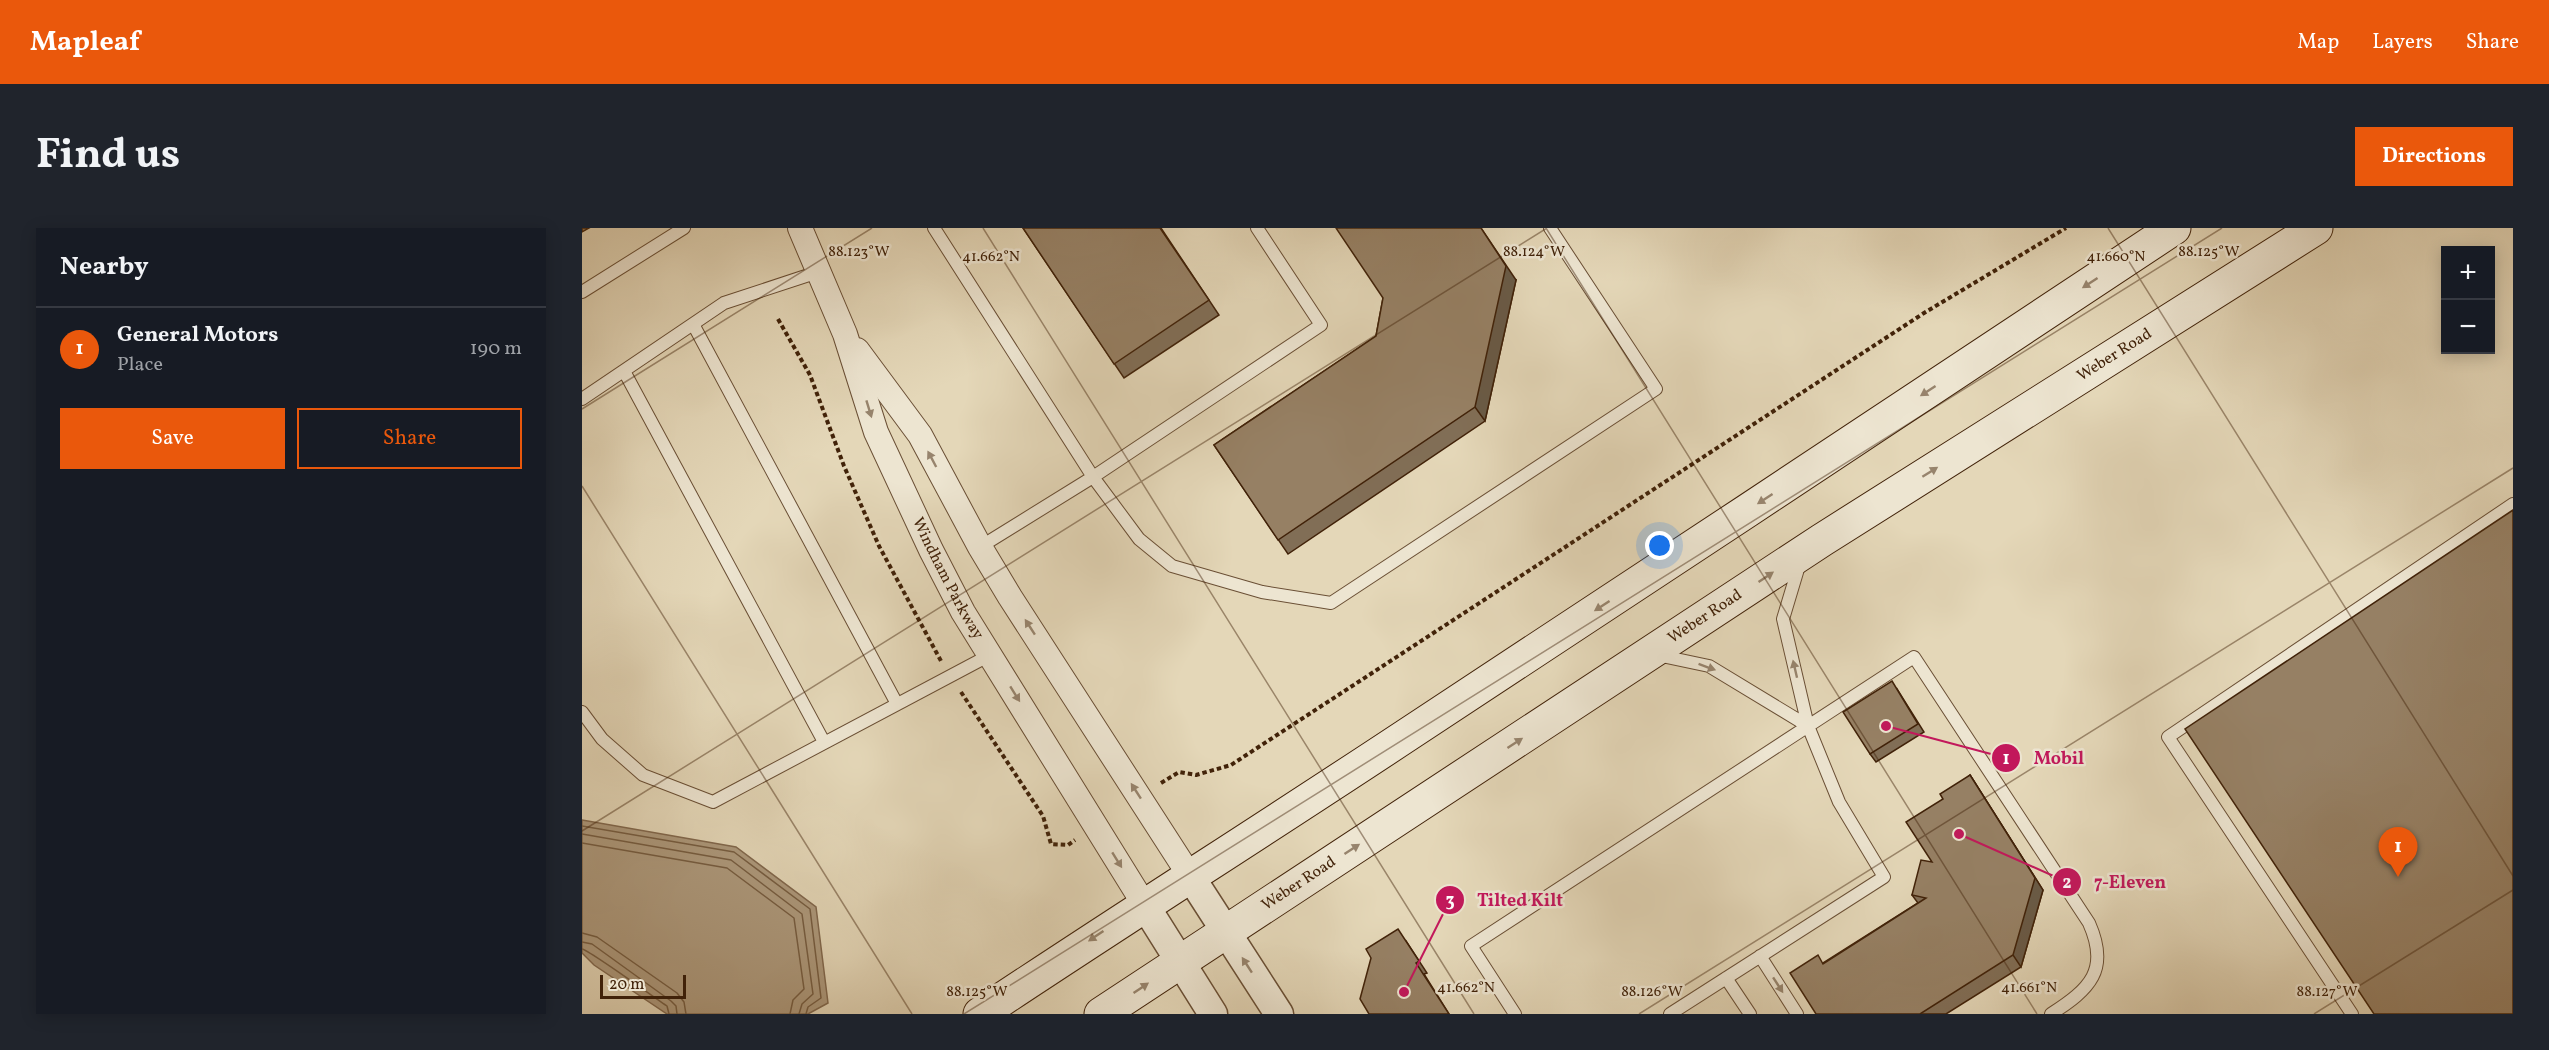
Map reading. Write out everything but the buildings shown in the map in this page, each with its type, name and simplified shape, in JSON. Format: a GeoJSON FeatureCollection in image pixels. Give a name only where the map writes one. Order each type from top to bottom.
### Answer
{"type":"FeatureCollection","features":[{"type":"Feature","properties":{"kind":"main road"},"geometry":{"type":"LineString","coordinates":[[980,1014],[1144,904],[1449,708],[2174,228]]}},
{"type":"Feature","properties":{"kind":"main road","name":"Weber Road"},"geometry":{"type":"LineString","coordinates":[[1101,1014],[1822,540],[2316,228]]}},
{"type":"Feature","properties":{"kind":"street","name":"Windham Parkway"},"geometry":{"type":"LineString","coordinates":[[800,228],[845,334],[876,432],[931,550],[963,612],[1144,904]]}},
{"type":"Feature","properties":{"kind":"street"},"geometry":{"type":"LineString","coordinates":[[845,334],[920,435],[980,547],[1279,1014]]}},
{"type":"Feature","properties":{"kind":"street"},"geometry":{"type":"LineString","coordinates":[[1144,904],[1214,1014]]}},
{"type":"Feature","properties":{"kind":"lane"},"geometry":{"type":"LineString","coordinates":[[582,292],[684,228]]}},
{"type":"Feature","properties":{"kind":"lane"},"geometry":{"type":"LineString","coordinates":[[934,228],[1093,477],[1139,539],[1172,566],[1262,592],[1331,603],[1656,389],[1550,228]]}},
{"type":"Feature","properties":{"kind":"lane"},"geometry":{"type":"LineString","coordinates":[[980,547],[1093,477],[1321,325],[1257,228]]}},
{"type":"Feature","properties":{"kind":"lane"},"geometry":{"type":"LineString","coordinates":[[582,399],[724,303],[819,272]]}},
{"type":"Feature","properties":{"kind":"lane"},"geometry":{"type":"LineString","coordinates":[[693,324],[897,704]]}},
{"type":"Feature","properties":{"kind":"lane"},"geometry":{"type":"LineString","coordinates":[[624,371],[824,742]]}},
{"type":"Feature","properties":{"kind":"lane"},"geometry":{"type":"LineString","coordinates":[[2352,1014],[2168,737],[2513,504]]}},
{"type":"Feature","properties":{"kind":"lane"},"geometry":{"type":"LineString","coordinates":[[1670,1014],[1884,877],[1839,802],[1808,726],[1783,619],[1798,569],[1822,540]]}},
{"type":"Feature","properties":{"kind":"lane"},"geometry":{"type":"LineString","coordinates":[[1650,654],[1709,666],[1808,726]]}},
{"type":"Feature","properties":{"kind":"lane"},"geometry":{"type":"LineString","coordinates":[[582,712],[602,739],[643,775],[713,802],[990,655]]}},
{"type":"Feature","properties":{"kind":"lane"},"geometry":{"type":"LineString","coordinates":[[1515,1014],[1471,946],[1914,657],[2089,922],[2096,938],[2098,953],[2096,970],[2089,984],[2078,997],[2051,1014]]}},
{"type":"Feature","properties":{"kind":"lane"},"geometry":{"type":"LineString","coordinates":[[1760,956],[1797,1014]]}},
{"type":"Feature","properties":{"kind":"lane"},"geometry":{"type":"LineString","coordinates":[[1726,978],[1750,1014]]}},
{"type":"Feature","properties":{"kind":"path"},"geometry":{"type":"LineString","coordinates":[[1140,797],[1179,772],[1196,775],[1231,765],[1924,313],[2066,228]]}},
{"type":"Feature","properties":{"kind":"path"},"geometry":{"type":"LineString","coordinates":[[778,319],[810,375],[844,466],[879,546],[931,645],[1043,816],[1051,844],[1068,845],[1096,825]]}},
{"type":"Feature","properties":{"kind":"water"},"geometry":{"type":"Polygon","coordinates":[[[582,820],[736,847],[816,907],[828,1003],[808,1014],[667,1014],[594,965],[582,953],[582,820]]]}},
{"type":"Feature","properties":{"kind":"place","name":"Mobil"},"geometry":{"type":"Point","coordinates":[1886,726]}},
{"type":"Feature","properties":{"kind":"place","name":"7-Eleven"},"geometry":{"type":"Point","coordinates":[1959,834]}},
{"type":"Feature","properties":{"kind":"place","name":"General Motors"},"geometry":{"type":"Point","coordinates":[2398,877]}},
{"type":"Feature","properties":{"kind":"place","name":"Tilted Kilt"},"geometry":{"type":"Point","coordinates":[1404,992]}}]}
